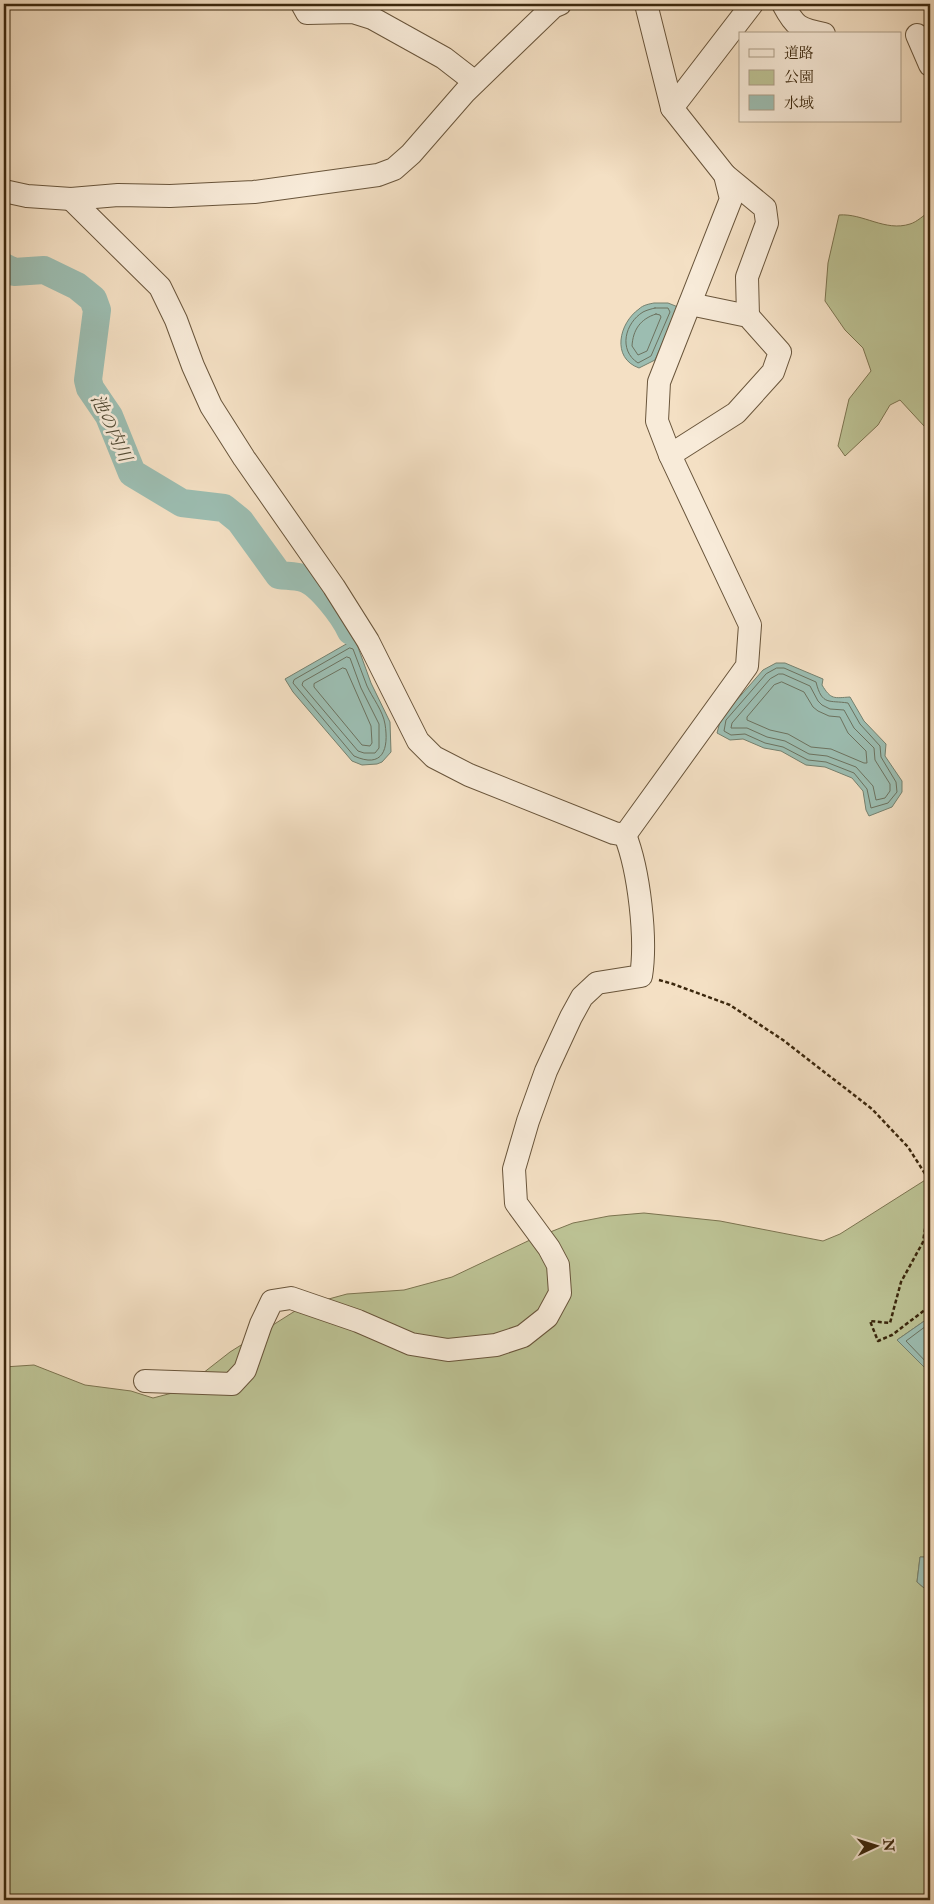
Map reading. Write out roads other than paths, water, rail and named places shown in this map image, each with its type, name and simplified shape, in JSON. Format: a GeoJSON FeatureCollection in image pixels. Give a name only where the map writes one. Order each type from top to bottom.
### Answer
{"type":"FeatureCollection","features":[{"type":"Feature","properties":{"kind":"street"},"geometry":{"type":"LineString","coordinates":[[302,4],[307,13],[353,12],[372,18],[444,58],[475,82]]}},
{"type":"Feature","properties":{"kind":"street"},"geometry":{"type":"LineString","coordinates":[[4,191],[27,196],[71,199],[118,195],[170,196],[254,192],[378,175],[394,170],[411,154],[475,82],[553,7],[560,4]]}},
{"type":"Feature","properties":{"kind":"street"},"geometry":{"type":"LineString","coordinates":[[646,4],[672,108],[725,175],[765,208],[767,223],[747,276],[748,316]]}},
{"type":"Feature","properties":{"kind":"street"},"geometry":{"type":"LineString","coordinates":[[672,108],[752,4]]}},
{"type":"Feature","properties":{"kind":"street"},"geometry":{"type":"LineString","coordinates":[[784,4],[791,19],[804,30],[814,32]]}},
{"type":"Feature","properties":{"kind":"street"},"geometry":{"type":"LineString","coordinates":[[916,32],[930,65]]}},
{"type":"Feature","properties":{"kind":"street"},"geometry":{"type":"LineString","coordinates":[[625,835],[747,666],[750,625],[670,455],[657,421],[659,382],[731,199],[725,175]]}},
{"type":"Feature","properties":{"kind":"street"},"geometry":{"type":"LineString","coordinates":[[71,199],[160,287],[176,320],[192,366],[211,406],[244,458],[364,633],[418,741],[434,757],[469,774],[614,833],[625,835]]}},
{"type":"Feature","properties":{"kind":"street"},"geometry":{"type":"LineString","coordinates":[[670,455],[736,413],[772,372],[780,352],[748,316],[690,304]]}},
{"type":"Feature","properties":{"kind":"street"},"geometry":{"type":"LineString","coordinates":[[145,1381],[232,1384],[246,1370],[261,1324],[272,1301],[291,1298],[358,1321],[411,1344],[448,1350],[496,1345],[523,1336],[547,1317],[560,1293],[558,1265],[550,1248],[516,1204],[514,1169],[528,1121],[546,1071],[582,997],[597,983],[641,976],[644,957],[637,886],[632,853],[625,835]]}},
{"type":"Feature","properties":{"kind":"water"},"geometry":{"type":"Polygon","coordinates":[[[654,303],[668,303],[678,307],[655,360],[639,368],[624,357],[621,349],[623,331],[632,315],[642,307],[654,303]]]}},
{"type":"Feature","properties":{"kind":"water"},"geometry":{"type":"Polygon","coordinates":[[[355,639],[371,683],[390,722],[391,752],[382,762],[377,764],[362,765],[352,761],[293,692],[285,679],[355,639]]]}},
{"type":"Feature","properties":{"kind":"water"},"geometry":{"type":"Polygon","coordinates":[[[776,663],[785,663],[823,679],[822,685],[833,697],[850,697],[864,721],[886,744],[885,756],[902,781],[902,792],[892,807],[869,816],[866,810],[863,791],[852,778],[825,767],[806,765],[781,751],[764,748],[743,739],[730,740],[717,733],[721,718],[763,670],[776,663]]]}},
{"type":"Feature","properties":{"kind":"water"},"geometry":{"type":"Polygon","coordinates":[[[930,1317],[930,1373],[897,1340],[930,1317]]]}},
{"type":"Feature","properties":{"kind":"water"},"geometry":{"type":"Polygon","coordinates":[[[920,1557],[930,1557],[930,1593],[917,1582],[920,1557]]]}},
{"type":"Feature","properties":{"kind":"waterway","name":"池の内川"},"geometry":{"type":"LineString","coordinates":[[4,267],[14,272],[44,270],[77,286],[93,299],[97,310],[88,380],[90,388],[109,416],[132,473],[182,503],[224,508],[240,521],[279,575],[303,578],[317,586],[337,609],[351,631]]}}]}
